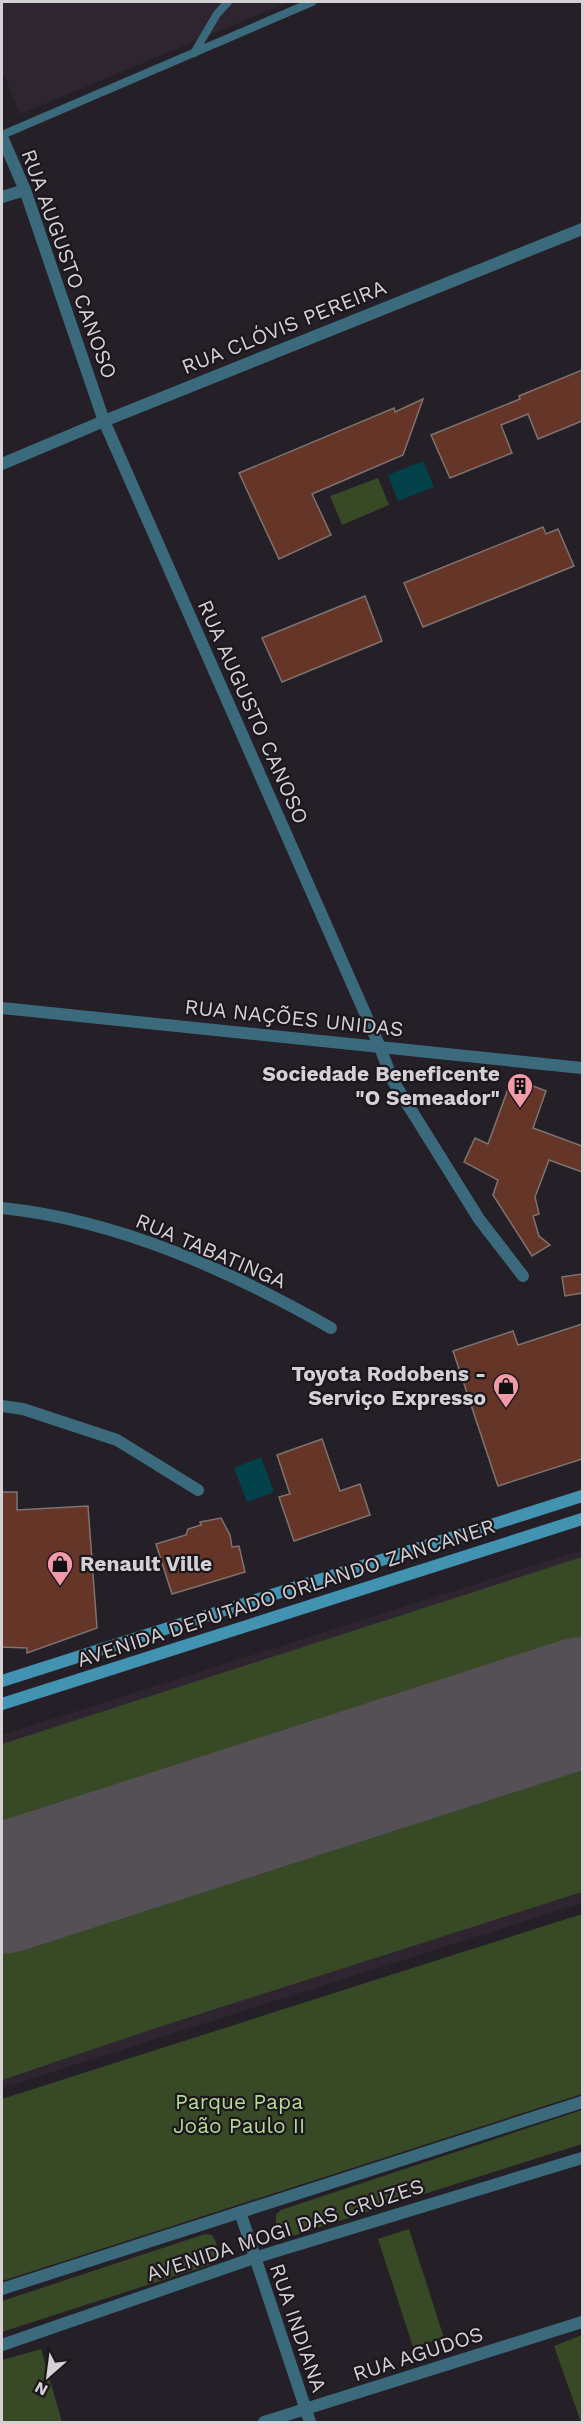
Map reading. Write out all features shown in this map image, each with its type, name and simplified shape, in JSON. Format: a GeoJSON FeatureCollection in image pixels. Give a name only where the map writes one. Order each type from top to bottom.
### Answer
{"type":"FeatureCollection","features":[{"type":"Feature","properties":{"kind":"main road","name":"AVENIDA DEPUTADO ORLANDO ZANCANER"},"geometry":{"type":"LineString","coordinates":[[2,1682],[582,1496]]}},
{"type":"Feature","properties":{"kind":"main road","name":"AVENIDA DEPUTADO ORLANDO ZANCANER"},"geometry":{"type":"LineString","coordinates":[[2,1704],[582,1519]]}},
{"type":"Feature","properties":{"kind":"street","name":"RUA AUGUSTO CANOSO"},"geometry":{"type":"LineString","coordinates":[[2,136],[24,190],[104,421],[393,1081],[479,1220],[523,1276]]}},
{"type":"Feature","properties":{"kind":"street"},"geometry":{"type":"LineString","coordinates":[[2,197],[24,190]]}},
{"type":"Feature","properties":{"kind":"street","name":"RUA CLÓVIS PEREIRA"},"geometry":{"type":"LineString","coordinates":[[2,464],[582,229]]}},
{"type":"Feature","properties":{"kind":"street","name":"RUA NAÇÕES UNIDAS"},"geometry":{"type":"LineString","coordinates":[[2,1008],[379,1045],[582,1068]]}},
{"type":"Feature","properties":{"kind":"street","name":"RUA TABATINGA"},"geometry":{"type":"LineString","coordinates":[[2,1208],[29,1211],[141,1239],[270,1294],[331,1328]]}},
{"type":"Feature","properties":{"kind":"street"},"geometry":{"type":"LineString","coordinates":[[2,1406],[23,1409],[117,1440],[198,1490]]}},
{"type":"Feature","properties":{"kind":"street","name":"AVENIDA MOGI DAS CRUZES"},"geometry":{"type":"LineString","coordinates":[[2,2289],[582,2102]]}},
{"type":"Feature","properties":{"kind":"street","name":"AVENIDA MOGI DAS CRUZES"},"geometry":{"type":"LineString","coordinates":[[2,2345],[254,2258],[582,2158]]}},
{"type":"Feature","properties":{"kind":"street","name":"RUA INDIANA"},"geometry":{"type":"LineString","coordinates":[[240,2212],[310,2422]]}},
{"type":"Feature","properties":{"kind":"street","name":"RUA AGUDOS"},"geometry":{"type":"LineString","coordinates":[[264,2422],[582,2322]]}},
{"type":"Feature","properties":{"kind":"lane"},"geometry":{"type":"LineString","coordinates":[[194,52],[217,14],[228,2]]}},
{"type":"Feature","properties":{"kind":"lane"},"geometry":{"type":"LineString","coordinates":[[2,136],[312,2]]}},
{"type":"Feature","properties":{"kind":"shaded area"},"geometry":{"type":"Polygon","coordinates":[[[2,2],[289,2],[20,114],[2,70],[2,2]]]}},
{"type":"Feature","properties":{"kind":"shaded area"},"geometry":{"type":"Polygon","coordinates":[[[582,1550],[582,1903],[2,2088],[2,1735],[582,1550]]]}},
{"type":"Feature","properties":{"kind":"green space"},"geometry":{"type":"Polygon","coordinates":[[[378,478],[389,505],[342,525],[330,496],[378,478]]]}},
{"type":"Feature","properties":{"kind":"green space"},"geometry":{"type":"Polygon","coordinates":[[[582,1557],[582,1666],[2,1854],[2,1744],[582,1557]]]}},
{"type":"Feature","properties":{"kind":"green space"},"geometry":{"type":"Polygon","coordinates":[[[582,1735],[582,1892],[156,2028],[2,2080],[2,1921],[582,1735]]]}},
{"type":"Feature","properties":{"kind":"green space","name":"Parque Papa João Paulo II"},"geometry":{"type":"Polygon","coordinates":[[[582,1914],[582,2094],[2,2281],[2,2099],[582,1914]]]}},
{"type":"Feature","properties":{"kind":"green space"},"geometry":{"type":"Polygon","coordinates":[[[582,2110],[582,2144],[289,2237],[284,2237],[276,2230],[276,2214],[281,2210],[582,2110]]]}},
{"type":"Feature","properties":{"kind":"green space"},"geometry":{"type":"Polygon","coordinates":[[[409,2229],[444,2338],[413,2347],[378,2239],[409,2229]]]}},
{"type":"Feature","properties":{"kind":"green space"},"geometry":{"type":"Polygon","coordinates":[[[205,2234],[212,2235],[217,2247],[216,2258],[209,2265],[2,2332],[2,2301],[205,2234]]]}},
{"type":"Feature","properties":{"kind":"green space"},"geometry":{"type":"Polygon","coordinates":[[[582,2335],[582,2422],[581,2422],[554,2346],[582,2335]]]}},
{"type":"Feature","properties":{"kind":"green space"},"geometry":{"type":"Polygon","coordinates":[[[41,2349],[62,2422],[2,2422],[2,2360],[41,2349]]]}},
{"type":"Feature","properties":{"kind":"water"},"geometry":{"type":"Polygon","coordinates":[[[423,461],[434,487],[398,501],[388,475],[423,461]]]}},
{"type":"Feature","properties":{"kind":"water"},"geometry":{"type":"Polygon","coordinates":[[[261,1457],[274,1492],[247,1502],[234,1468],[261,1457]]]}},
{"type":"Feature","properties":{"kind":"building"},"geometry":{"type":"Polygon","coordinates":[[[582,370],[582,421],[538,439],[528,414],[501,425],[512,453],[450,478],[431,435],[520,399],[519,396],[582,370]]]}},
{"type":"Feature","properties":{"kind":"building"},"geometry":{"type":"Polygon","coordinates":[[[423,399],[403,455],[312,494],[331,535],[279,559],[239,473],[394,408],[395,412],[423,399]]]}},
{"type":"Feature","properties":{"kind":"building"},"geometry":{"type":"Polygon","coordinates":[[[543,527],[546,534],[558,529],[574,566],[423,627],[404,583],[543,527]]]}},
{"type":"Feature","properties":{"kind":"building"},"geometry":{"type":"Polygon","coordinates":[[[365,596],[382,641],[282,682],[262,638],[365,596]]]}},
{"type":"Feature","properties":{"kind":"building"},"geometry":{"type":"Polygon","coordinates":[[[512,1078],[546,1091],[533,1128],[582,1146],[582,1172],[549,1160],[535,1197],[539,1214],[533,1216],[539,1236],[550,1245],[532,1256],[493,1195],[498,1180],[464,1162],[475,1138],[488,1144],[512,1078]]]}},
{"type":"Feature","properties":{"kind":"building"},"geometry":{"type":"Polygon","coordinates":[[[582,1274],[582,1293],[565,1296],[562,1277],[582,1274]]]}},
{"type":"Feature","properties":{"kind":"building","name":"Toyota Rodobens - Serviço Expresso"},"geometry":{"type":"Polygon","coordinates":[[[582,1324],[582,1459],[498,1486],[453,1351],[513,1331],[518,1345],[582,1324]]]}},
{"type":"Feature","properties":{"kind":"building"},"geometry":{"type":"Polygon","coordinates":[[[322,1439],[340,1491],[360,1484],[370,1515],[294,1541],[279,1497],[290,1494],[277,1455],[322,1439]]]}},
{"type":"Feature","properties":{"kind":"building"},"geometry":{"type":"Polygon","coordinates":[[[2,1492],[17,1492],[17,1510],[88,1506],[97,1628],[27,1653],[27,1648],[2,1647],[2,1492]]]}},
{"type":"Feature","properties":{"kind":"building"},"geometry":{"type":"Polygon","coordinates":[[[221,1518],[230,1535],[232,1547],[239,1546],[245,1572],[172,1594],[156,1544],[186,1535],[188,1529],[201,1525],[200,1522],[221,1518]]]}},
{"type":"Feature","properties":{"kind":"runway"},"geometry":{"type":"LineString","coordinates":[[2,1889],[582,1702]]}},
{"type":"Feature","properties":{"kind":"place","name":"Sociedade Beneficente \"O Semeador\""},"geometry":{"type":"Point","coordinates":[520,1109]}},
{"type":"Feature","properties":{"kind":"place","name":"Toyota Rodobens - Serviço Expresso"},"geometry":{"type":"Point","coordinates":[506,1409]}},
{"type":"Feature","properties":{"kind":"place","name":"Renault Ville"},"geometry":{"type":"Point","coordinates":[60,1587]}}]}
